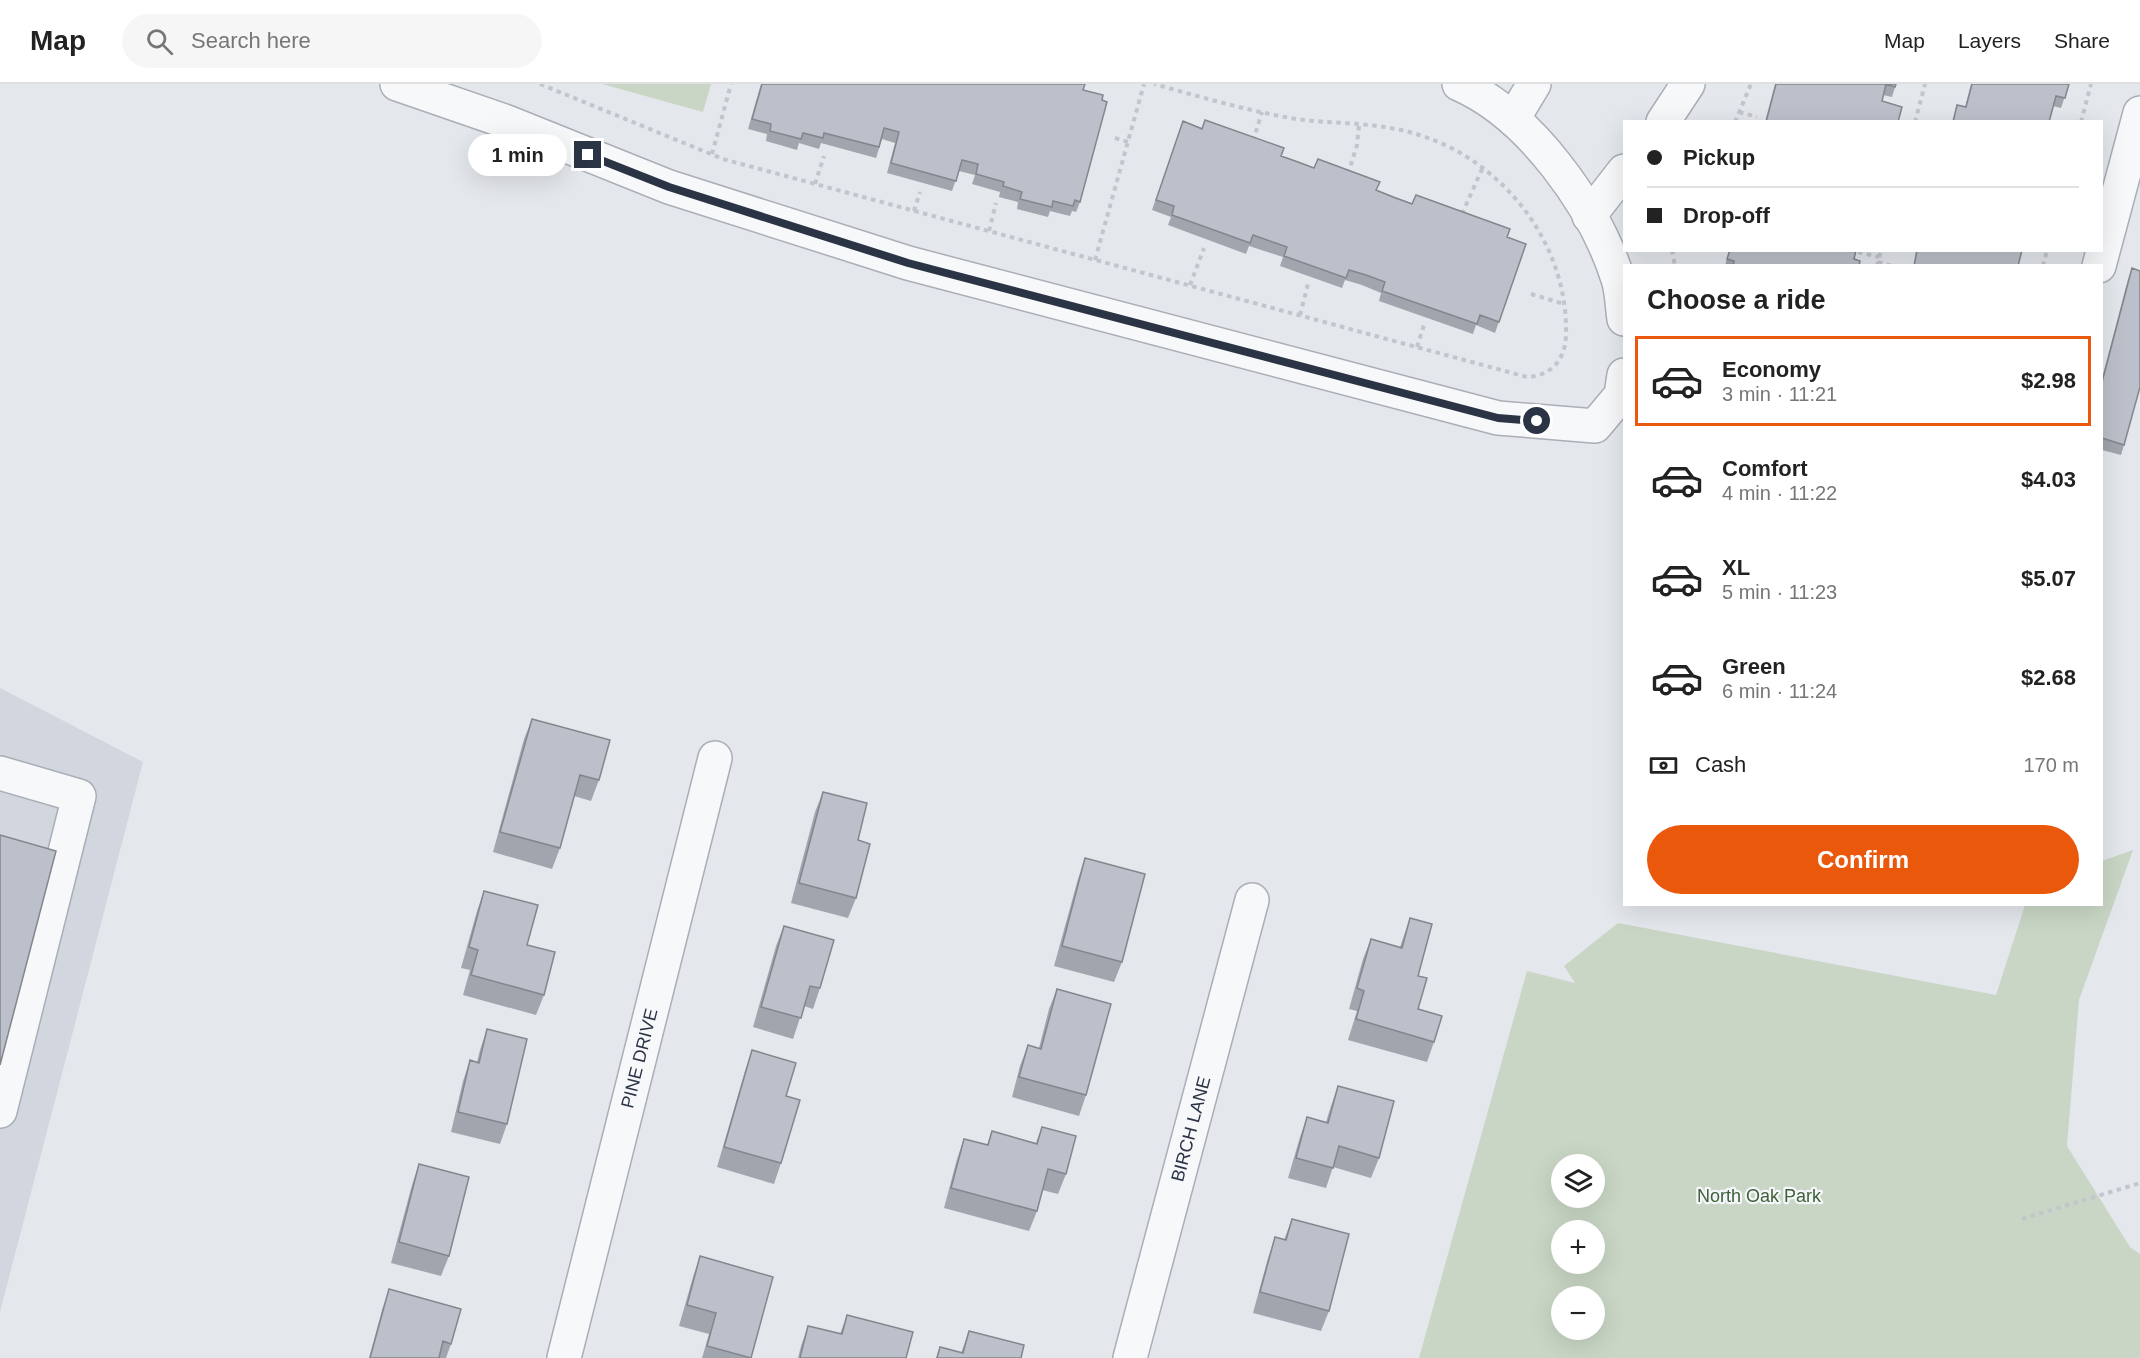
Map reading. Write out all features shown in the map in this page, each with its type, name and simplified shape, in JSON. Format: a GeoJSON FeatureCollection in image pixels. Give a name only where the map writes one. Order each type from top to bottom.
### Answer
{"type":"FeatureCollection","features":[{"type":"Feature","properties":{"kind":"street"},"geometry":{"type":"LineString","coordinates":[[397,84],[507,122],[669,187],[908,263],[1498,418],[1595,426],[1621,395],[1623,382]]}},
{"type":"Feature","properties":{"kind":"street"},"geometry":{"type":"LineString","coordinates":[[1459,84],[1478,92],[1513,119],[1543,150],[1589,216],[1618,280],[1623,313]]}},
{"type":"Feature","properties":{"kind":"street"},"geometry":{"type":"LineString","coordinates":[[1513,119],[1534,84]]}},
{"type":"Feature","properties":{"kind":"street"},"geometry":{"type":"LineString","coordinates":[[1665,120],[1688,84]]}},
{"type":"Feature","properties":{"kind":"street"},"geometry":{"type":"LineString","coordinates":[[2103,251],[2140,113]]}},
{"type":"Feature","properties":{"kind":"street"},"geometry":{"type":"LineString","coordinates":[[1589,216],[1623,172]]}},
{"type":"Feature","properties":{"kind":"street","name":"PINE DRIVE"},"geometry":{"type":"LineString","coordinates":[[564,1358],[715,758]]}},
{"type":"Feature","properties":{"kind":"street"},"geometry":{"type":"LineString","coordinates":[[0,773],[79,796],[0,1111]]}},
{"type":"Feature","properties":{"kind":"street","name":"BIRCH LANE"},"geometry":{"type":"LineString","coordinates":[[1130,1358],[1252,900]]}},
{"type":"Feature","properties":{"kind":"path"},"geometry":{"type":"LineString","coordinates":[[540,84],[712,154],[1527,377],[1537,377],[1553,369],[1562,357],[1566,337],[1563,304],[1556,274],[1540,233],[1516,199],[1483,167],[1459,151],[1393,128],[1262,112],[1154,84]]}},
{"type":"Feature","properties":{"kind":"path"},"geometry":{"type":"LineString","coordinates":[[712,154],[731,84]]}},
{"type":"Feature","properties":{"kind":"path"},"geometry":{"type":"LineString","coordinates":[[1095,260],[1144,84]]}},
{"type":"Feature","properties":{"kind":"path"},"geometry":{"type":"LineString","coordinates":[[1736,120],[1751,84]]}},
{"type":"Feature","properties":{"kind":"path"},"geometry":{"type":"LineString","coordinates":[[1916,120],[1925,85],[1918,84]]}},
{"type":"Feature","properties":{"kind":"path"},"geometry":{"type":"LineString","coordinates":[[2081,120],[2089,84]]}},
{"type":"Feature","properties":{"kind":"path"},"geometry":{"type":"LineString","coordinates":[[1252,141],[1262,112]]}},
{"type":"Feature","properties":{"kind":"path"},"geometry":{"type":"LineString","coordinates":[[1739,112],[1757,117]]}},
{"type":"Feature","properties":{"kind":"path"},"geometry":{"type":"LineString","coordinates":[[1347,175],[1357,145],[1359,125]]}},
{"type":"Feature","properties":{"kind":"path"},"geometry":{"type":"LineString","coordinates":[[1115,138],[1128,142]]}},
{"type":"Feature","properties":{"kind":"path"},"geometry":{"type":"LineString","coordinates":[[815,184],[824,156]]}},
{"type":"Feature","properties":{"kind":"path"},"geometry":{"type":"LineString","coordinates":[[1462,214],[1483,167]]}},
{"type":"Feature","properties":{"kind":"path"},"geometry":{"type":"LineString","coordinates":[[914,211],[920,192]]}},
{"type":"Feature","properties":{"kind":"path"},"geometry":{"type":"LineString","coordinates":[[989,231],[996,203]]}},
{"type":"Feature","properties":{"kind":"path"},"geometry":{"type":"LineString","coordinates":[[1190,285],[1204,248]]}},
{"type":"Feature","properties":{"kind":"path"},"geometry":{"type":"LineString","coordinates":[[1858,252],[1878,261]]}},
{"type":"Feature","properties":{"kind":"path"},"geometry":{"type":"LineString","coordinates":[[1299,315],[1308,284]]}},
{"type":"Feature","properties":{"kind":"path"},"geometry":{"type":"LineString","coordinates":[[1531,294],[1563,304]]}},
{"type":"Feature","properties":{"kind":"path"},"geometry":{"type":"LineString","coordinates":[[1417,346],[1424,325]]}},
{"type":"Feature","properties":{"kind":"path"},"geometry":{"type":"LineString","coordinates":[[2022,1219],[2140,1183]]}},
{"type":"Feature","properties":{"kind":"shaded area"},"geometry":{"type":"Polygon","coordinates":[[[0,688],[143,762],[0,1312],[0,688]]]}},
{"type":"Feature","properties":{"kind":"green space"},"geometry":{"type":"Polygon","coordinates":[[[602,84],[711,84],[703,112],[602,84]]]}},
{"type":"Feature","properties":{"kind":"green space","name":"North Oak Park"},"geometry":{"type":"Polygon","coordinates":[[[2133,850],[2079,1000],[2067,1146],[2130,1247],[2140,1254],[2140,1358],[1419,1358],[1527,971],[1575,983],[1564,966],[1618,923],[1996,995],[2025,906],[2103,906],[2103,861],[2133,850]]]}},
{"type":"Feature","properties":{"kind":"building"},"geometry":{"type":"Polygon","coordinates":[[[762,84],[1085,84],[1083,90],[1103,95],[1102,100],[1107,102],[1080,202],[1075,200],[1073,206],[1053,201],[1052,207],[1020,199],[1022,192],[1003,186],[1004,182],[976,174],[978,164],[962,160],[956,181],[891,163],[899,132],[884,128],[879,147],[824,133],[823,138],[803,133],[801,139],[770,131],[771,124],[752,119],[762,84]]]}},
{"type":"Feature","properties":{"kind":"building"},"geometry":{"type":"Polygon","coordinates":[[[1776,84],[1886,84],[1882,101],[1902,107],[1899,120],[1767,120],[1776,84]]]}},
{"type":"Feature","properties":{"kind":"building"},"geometry":{"type":"Polygon","coordinates":[[[1972,84],[2069,84],[2065,98],[2056,96],[2050,120],[1953,120],[1957,105],[1966,107],[1972,84]]]}},
{"type":"Feature","properties":{"kind":"building"},"geometry":{"type":"Polygon","coordinates":[[[1205,120],[1284,148],[1281,156],[1314,168],[1318,159],[1380,182],[1376,190],[1412,204],[1416,195],[1510,229],[1507,237],[1526,244],[1499,322],[1480,315],[1477,324],[1382,291],[1385,282],[1366,275],[1349,270],[1346,278],[1284,256],[1287,247],[1253,235],[1250,243],[1172,215],[1174,206],[1156,200],[1183,121],[1202,129],[1205,120]]]}},
{"type":"Feature","properties":{"kind":"building"},"geometry":{"type":"Polygon","coordinates":[[[1729,252],[1856,252],[1854,259],[1860,261],[1859,264],[1733,264],[1734,261],[1727,259],[1729,252]]]}},
{"type":"Feature","properties":{"kind":"building"},"geometry":{"type":"Polygon","coordinates":[[[1917,252],[2022,252],[2018,264],[1914,264],[1917,252]]]}},
{"type":"Feature","properties":{"kind":"building"},"geometry":{"type":"Polygon","coordinates":[[[2132,268],[2140,271],[2140,387],[2124,445],[2103,438],[2103,378],[2132,268]]]}},
{"type":"Feature","properties":{"kind":"building"},"geometry":{"type":"Polygon","coordinates":[[[532,719],[610,740],[599,780],[580,775],[560,848],[500,832],[532,719]]]}},
{"type":"Feature","properties":{"kind":"building"},"geometry":{"type":"Polygon","coordinates":[[[823,792],[867,803],[858,840],[870,844],[856,898],[799,883],[823,792]]]}},
{"type":"Feature","properties":{"kind":"building"},"geometry":{"type":"Polygon","coordinates":[[[0,835],[56,851],[0,1065],[0,835]]]}},
{"type":"Feature","properties":{"kind":"building"},"geometry":{"type":"Polygon","coordinates":[[[1085,858],[1145,874],[1122,962],[1062,946],[1085,858]]]}},
{"type":"Feature","properties":{"kind":"building"},"geometry":{"type":"Polygon","coordinates":[[[484,891],[538,905],[527,945],[555,952],[544,995],[471,975],[478,950],[469,947],[484,891]]]}},
{"type":"Feature","properties":{"kind":"building"},"geometry":{"type":"Polygon","coordinates":[[[1410,918],[1432,924],[1418,976],[1427,978],[1418,1009],[1442,1016],[1434,1042],[1356,1019],[1364,991],[1357,988],[1371,939],[1402,948],[1410,918]]]}},
{"type":"Feature","properties":{"kind":"building"},"geometry":{"type":"Polygon","coordinates":[[[784,926],[834,940],[820,988],[810,986],[801,1018],[761,1007],[784,926]]]}},
{"type":"Feature","properties":{"kind":"building"},"geometry":{"type":"Polygon","coordinates":[[[1057,989],[1111,1004],[1086,1095],[1019,1077],[1028,1045],[1041,1049],[1057,989]]]}},
{"type":"Feature","properties":{"kind":"building"},"geometry":{"type":"Polygon","coordinates":[[[487,1029],[527,1039],[507,1124],[458,1112],[470,1060],[479,1063],[487,1029]]]}},
{"type":"Feature","properties":{"kind":"building"},"geometry":{"type":"Polygon","coordinates":[[[752,1050],[796,1063],[786,1096],[800,1100],[781,1163],[724,1147],[752,1050]]]}},
{"type":"Feature","properties":{"kind":"building"},"geometry":{"type":"Polygon","coordinates":[[[1338,1086],[1394,1101],[1379,1158],[1339,1146],[1333,1168],[1296,1158],[1307,1117],[1328,1123],[1338,1086]]]}},
{"type":"Feature","properties":{"kind":"building"},"geometry":{"type":"Polygon","coordinates":[[[1042,1127],[1076,1136],[1066,1174],[1048,1169],[1037,1211],[951,1188],[964,1139],[988,1145],[992,1131],[1037,1144],[1042,1127]]]}},
{"type":"Feature","properties":{"kind":"building"},"geometry":{"type":"Polygon","coordinates":[[[419,1164],[469,1177],[449,1256],[399,1242],[419,1164]]]}},
{"type":"Feature","properties":{"kind":"building"},"geometry":{"type":"Polygon","coordinates":[[[1292,1219],[1349,1234],[1329,1311],[1260,1292],[1275,1237],[1286,1240],[1292,1219]]]}},
{"type":"Feature","properties":{"kind":"building"},"geometry":{"type":"Polygon","coordinates":[[[700,1256],[773,1277],[751,1358],[707,1346],[716,1313],[687,1305],[700,1256]]]}},
{"type":"Feature","properties":{"kind":"building"},"geometry":{"type":"Polygon","coordinates":[[[389,1289],[461,1309],[451,1344],[443,1341],[439,1358],[370,1358],[389,1289]]]}},
{"type":"Feature","properties":{"kind":"building"},"geometry":{"type":"Polygon","coordinates":[[[847,1315],[913,1332],[906,1358],[800,1358],[808,1326],[842,1334],[847,1315]]]}},
{"type":"Feature","properties":{"kind":"building"},"geometry":{"type":"Polygon","coordinates":[[[969,1331],[1024,1345],[1021,1358],[937,1358],[940,1347],[963,1353],[969,1331]]]}},
{"type":"Feature","properties":{"kind":"route"},"geometry":{"type":"LineString","coordinates":[[588,155],[669,187],[908,263],[1498,418],[1537,421]]}}]}
